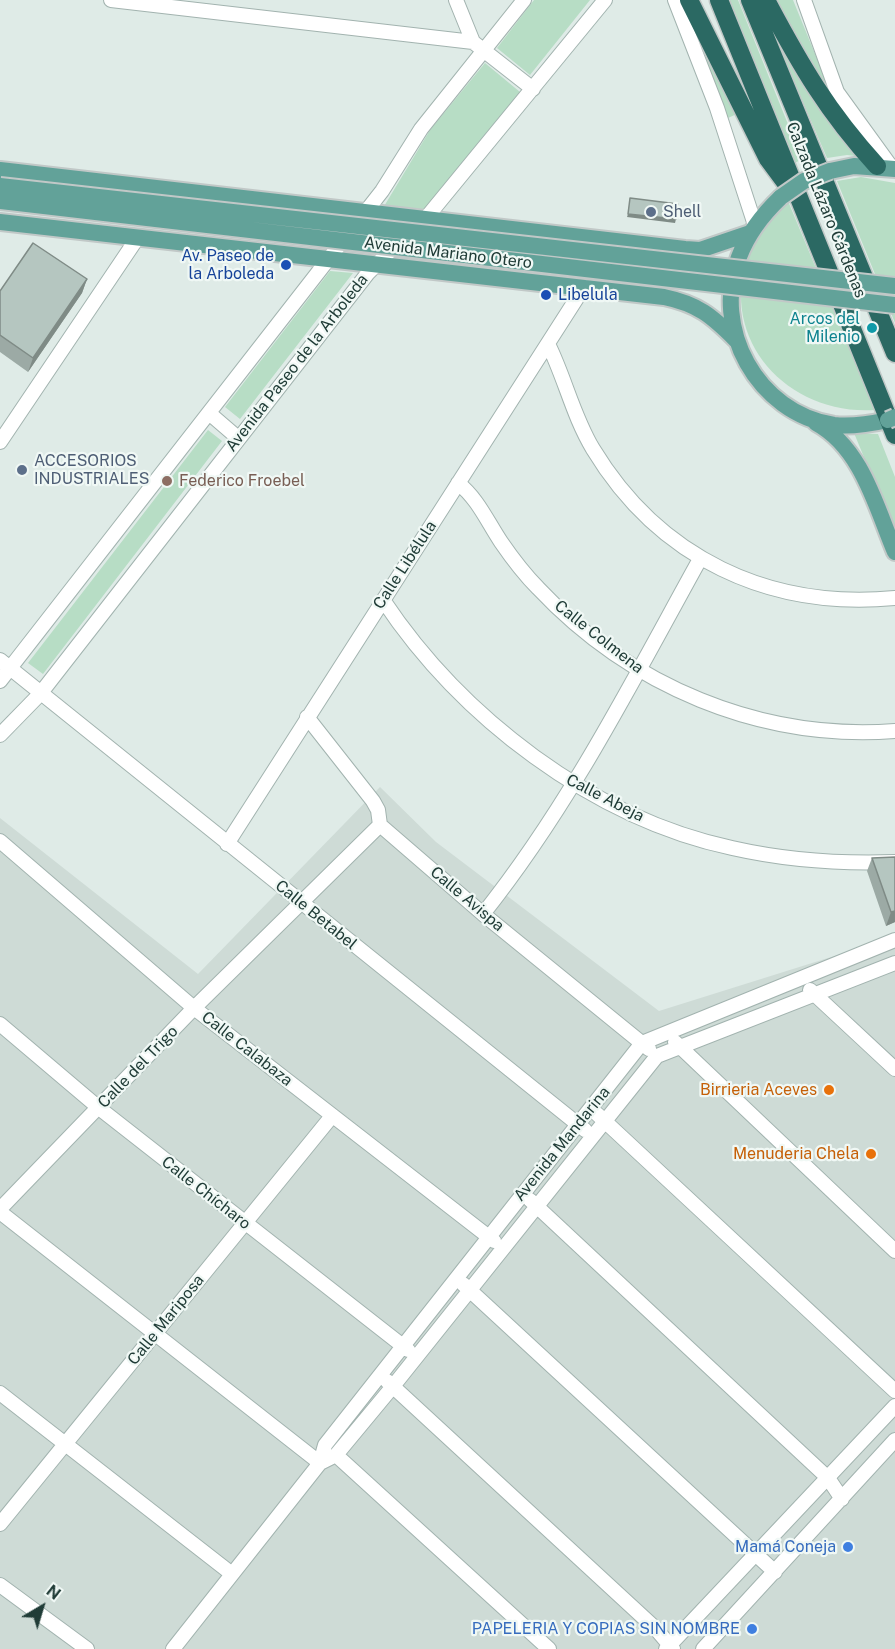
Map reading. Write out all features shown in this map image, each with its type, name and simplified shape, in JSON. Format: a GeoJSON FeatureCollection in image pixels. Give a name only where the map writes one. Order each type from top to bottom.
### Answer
{"type":"FeatureCollection","features":[{"type":"Feature","properties":{"kind":"highway"},"geometry":{"type":"LineString","coordinates":[[689,0],[768,159],[804,209]]}},
{"type":"Feature","properties":{"kind":"highway","name":"Calzada Lázaro Cárdenas"},"geometry":{"type":"LineString","coordinates":[[719,0],[893,424]]}},
{"type":"Feature","properties":{"kind":"highway","name":"Calzada Lázaro Cárdenas"},"geometry":{"type":"LineString","coordinates":[[750,0],[895,353]]}},
{"type":"Feature","properties":{"kind":"highway"},"geometry":{"type":"LineString","coordinates":[[766,0],[804,73],[830,111],[888,168]]}},
{"type":"Feature","properties":{"kind":"main road"},"geometry":{"type":"LineString","coordinates":[[888,168],[854,166],[830,171],[804,181],[781,197],[753,229],[738,258],[732,286],[731,313],[736,340],[747,366],[763,388],[784,405],[807,418],[834,424],[861,426],[893,424]]}},
{"type":"Feature","properties":{"kind":"main road","name":"Avenida Mariano Otero"},"geometry":{"type":"LineString","coordinates":[[0,170],[700,250],[753,229]]}},
{"type":"Feature","properties":{"kind":"main road","name":"Avenida Mariano Otero"},"geometry":{"type":"LineString","coordinates":[[0,186],[895,286]]}},
{"type":"Feature","properties":{"kind":"main road","name":"Avenida Mariano Otero"},"geometry":{"type":"LineString","coordinates":[[0,201],[895,305]]}},
{"type":"Feature","properties":{"kind":"main road","name":"Avenida Mariano Otero"},"geometry":{"type":"LineString","coordinates":[[0,222],[377,263],[683,301],[712,316],[736,340]]}},
{"type":"Feature","properties":{"kind":"main road"},"geometry":{"type":"LineString","coordinates":[[352,230],[684,264],[690,263],[700,250]]}},
{"type":"Feature","properties":{"kind":"main road"},"geometry":{"type":"LineString","coordinates":[[784,405],[824,427],[847,447],[858,465],[895,552]]}},
{"type":"Feature","properties":{"kind":"street"},"geometry":{"type":"LineString","coordinates":[[111,0],[479,46]]}},
{"type":"Feature","properties":{"kind":"street"},"geometry":{"type":"LineString","coordinates":[[456,0],[479,46],[532,89]]}},
{"type":"Feature","properties":{"kind":"street"},"geometry":{"type":"LineString","coordinates":[[5,675],[366,212],[479,46],[525,0]]}},
{"type":"Feature","properties":{"kind":"street","name":"Avenida Paseo de la Arboleda"},"geometry":{"type":"LineString","coordinates":[[0,735],[40,694],[377,263],[427,219],[605,0]]}},
{"type":"Feature","properties":{"kind":"street"},"geometry":{"type":"LineString","coordinates":[[675,0],[717,108],[753,229]]}},
{"type":"Feature","properties":{"kind":"street"},"geometry":{"type":"LineString","coordinates":[[804,0],[837,92],[888,168]]}},
{"type":"Feature","properties":{"kind":"street"},"geometry":{"type":"LineString","coordinates":[[0,442],[138,237]]}},
{"type":"Feature","properties":{"kind":"street","name":"Calle Libélula"},"geometry":{"type":"LineString","coordinates":[[227,844],[584,287]]}},
{"type":"Feature","properties":{"kind":"street"},"geometry":{"type":"LineString","coordinates":[[548,344],[580,424],[614,479],[645,516],[700,559],[740,578],[799,595],[857,600],[895,598]]}},
{"type":"Feature","properties":{"kind":"street"},"geometry":{"type":"LineString","coordinates":[[209,413],[238,438]]}},
{"type":"Feature","properties":{"kind":"street","name":"Calle Colmena"},"geometry":{"type":"LineString","coordinates":[[458,483],[477,502],[500,541],[538,589],[586,632],[639,670],[704,703],[763,721],[827,731],[895,730]]}},
{"type":"Feature","properties":{"kind":"street"},"geometry":{"type":"LineString","coordinates":[[483,914],[538,843],[574,784],[700,559]]}},
{"type":"Feature","properties":{"kind":"street","name":"Calle Abeja"},"geometry":{"type":"LineString","coordinates":[[383,600],[409,636],[460,695],[514,742],[574,784],[624,810],[730,848],[823,862],[895,862]]}},
{"type":"Feature","properties":{"kind":"street","name":"Calle Betabel"},"geometry":{"type":"LineString","coordinates":[[0,660],[5,675],[40,694],[592,1136]]}},
{"type":"Feature","properties":{"kind":"street","name":"Calle Avispa"},"geometry":{"type":"LineString","coordinates":[[307,717],[373,801],[378,810],[380,825],[483,914],[657,1056]]}},
{"type":"Feature","properties":{"kind":"street","name":"Calle del Trigo"},"geometry":{"type":"LineString","coordinates":[[0,1210],[194,1008],[380,825]]}},
{"type":"Feature","properties":{"kind":"street","name":"Calle Calabaza"},"geometry":{"type":"LineString","coordinates":[[0,841],[194,1008],[502,1248]]}},
{"type":"Feature","properties":{"kind":"street","name":"Avenida Mandarina"},"geometry":{"type":"LineString","coordinates":[[172,1649],[320,1463],[325,1445],[642,1043],[895,940]]}},
{"type":"Feature","properties":{"kind":"street","name":"Avenida Mandarina"},"geometry":{"type":"LineString","coordinates":[[320,1463],[336,1455],[394,1385],[657,1056],[893,966]]}},
{"type":"Feature","properties":{"kind":"street"},"geometry":{"type":"LineString","coordinates":[[803,978],[813,995],[895,1069]]}},
{"type":"Feature","properties":{"kind":"street","name":"Calle Chícharo"},"geometry":{"type":"LineString","coordinates":[[0,1024],[99,1108],[416,1357]]}},
{"type":"Feature","properties":{"kind":"street"},"geometry":{"type":"LineString","coordinates":[[664,1033],[895,1251]]}},
{"type":"Feature","properties":{"kind":"street"},"geometry":{"type":"LineString","coordinates":[[590,1109],[895,1391]]}},
{"type":"Feature","properties":{"kind":"street","name":"Calle Mariposa"},"geometry":{"type":"LineString","coordinates":[[0,1524],[332,1116]]}},
{"type":"Feature","properties":{"kind":"street"},"geometry":{"type":"LineString","coordinates":[[523,1194],[828,1478],[842,1499]]}},
{"type":"Feature","properties":{"kind":"street"},"geometry":{"type":"LineString","coordinates":[[0,1210],[320,1463]]}},
{"type":"Feature","properties":{"kind":"street"},"geometry":{"type":"LineString","coordinates":[[457,1278],[775,1572]]}},
{"type":"Feature","properties":{"kind":"street"},"geometry":{"type":"LineString","coordinates":[[381,1376],[394,1385],[673,1648],[895,1406]]}},
{"type":"Feature","properties":{"kind":"street"},"geometry":{"type":"LineString","coordinates":[[0,1393],[232,1575]]}},
{"type":"Feature","properties":{"kind":"street"},"geometry":{"type":"LineString","coordinates":[[704,1649],[895,1440]]}},
{"type":"Feature","properties":{"kind":"street"},"geometry":{"type":"LineString","coordinates":[[336,1455],[549,1649]]}},
{"type":"Feature","properties":{"kind":"street"},"geometry":{"type":"LineString","coordinates":[[0,1585],[87,1649]]}},
{"type":"Feature","properties":{"kind":"shaded area"},"geometry":{"type":"Polygon","coordinates":[[[380,787],[436,842],[659,1011],[844,953],[895,933],[895,1649],[0,1649],[0,818],[198,974],[380,787]]]}},
{"type":"Feature","properties":{"kind":"green space"},"geometry":{"type":"Polygon","coordinates":[[[534,0],[590,0],[530,75],[497,48],[534,0]]]}},
{"type":"Feature","properties":{"kind":"green space"},"geometry":{"type":"Polygon","coordinates":[[[680,0],[739,113],[728,118],[680,0]]]}},
{"type":"Feature","properties":{"kind":"green space"},"geometry":{"type":"Polygon","coordinates":[[[729,0],[738,0],[802,159],[795,163],[729,0]]]}},
{"type":"Feature","properties":{"kind":"green space"},"geometry":{"type":"Polygon","coordinates":[[[759,0],[865,157],[847,155],[827,158],[759,0]]]}},
{"type":"Feature","properties":{"kind":"green space"},"geometry":{"type":"Polygon","coordinates":[[[775,0],[793,0],[840,115],[775,0]]]}},
{"type":"Feature","properties":{"kind":"green space"},"geometry":{"type":"Polygon","coordinates":[[[485,63],[520,92],[423,212],[383,208],[430,130],[485,63]]]}},
{"type":"Feature","properties":{"kind":"green space"},"geometry":{"type":"Polygon","coordinates":[[[861,177],[895,183],[895,323],[837,181],[861,177]]]}},
{"type":"Feature","properties":{"kind":"green space"},"geometry":{"type":"Polygon","coordinates":[[[788,201],[875,410],[842,408],[812,399],[786,384],[765,364],[750,339],[742,311],[742,280],[754,241],[788,201]]]}},
{"type":"Feature","properties":{"kind":"green space"},"geometry":{"type":"Polygon","coordinates":[[[330,271],[353,273],[240,419],[225,407],[330,271]]]}},
{"type":"Feature","properties":{"kind":"green space"},"geometry":{"type":"Polygon","coordinates":[[[208,430],[222,441],[43,674],[28,663],[208,430]]]}},
{"type":"Feature","properties":{"kind":"green space"},"geometry":{"type":"Polygon","coordinates":[[[854,433],[878,434],[895,477],[895,532],[854,433]]]}},
{"type":"Feature","properties":{"kind":"building","name":"Shell"},"geometry":{"type":"Polygon","coordinates":[[[630,198],[678,204],[676,219],[628,214],[630,198]]]}},
{"type":"Feature","properties":{"kind":"building"},"geometry":{"type":"Polygon","coordinates":[[[33,243],[87,279],[33,358],[0,335],[0,291],[33,243]]]}},
{"type":"Feature","properties":{"kind":"building"},"geometry":{"type":"Polygon","coordinates":[[[895,857],[895,911],[891,912],[872,858],[895,857]]]}},
{"type":"Feature","properties":{"kind":"place","name":"Shell"},"geometry":{"type":"Point","coordinates":[651,212]}},
{"type":"Feature","properties":{"kind":"place","name":"Av. Paseo de la Arboleda"},"geometry":{"type":"Point","coordinates":[286,265]}},
{"type":"Feature","properties":{"kind":"place","name":"Libelula"},"geometry":{"type":"Point","coordinates":[546,295]}},
{"type":"Feature","properties":{"kind":"place","name":"Arcos del Milenio"},"geometry":{"type":"Point","coordinates":[872,328]}},
{"type":"Feature","properties":{"kind":"place","name":"ACCESORIOS INDUSTRIALES"},"geometry":{"type":"Point","coordinates":[22,470]}},
{"type":"Feature","properties":{"kind":"place","name":"Federico Froebel"},"geometry":{"type":"Point","coordinates":[167,481]}},
{"type":"Feature","properties":{"kind":"place","name":"Birrieria Aceves"},"geometry":{"type":"Point","coordinates":[829,1090]}},
{"type":"Feature","properties":{"kind":"place","name":"Menuderia Chela"},"geometry":{"type":"Point","coordinates":[871,1154]}},
{"type":"Feature","properties":{"kind":"place","name":"Mamá Coneja"},"geometry":{"type":"Point","coordinates":[848,1547]}},
{"type":"Feature","properties":{"kind":"place","name":"PAPELERIA Y COPIAS SIN NOMBRE"},"geometry":{"type":"Point","coordinates":[752,1629]}}]}
